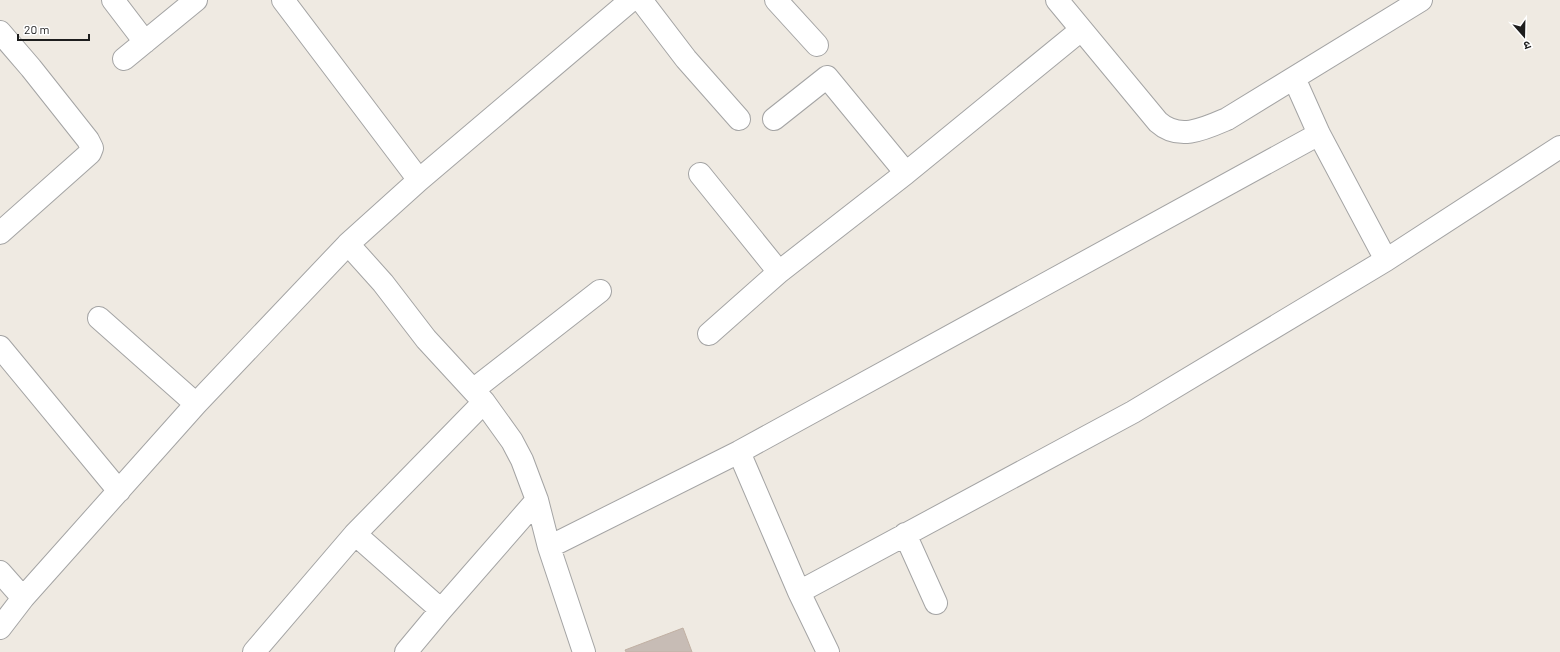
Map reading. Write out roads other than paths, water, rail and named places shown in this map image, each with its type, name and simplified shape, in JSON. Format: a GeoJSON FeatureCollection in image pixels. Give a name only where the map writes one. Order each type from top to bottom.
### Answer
{"type":"FeatureCollection","features":[{"type":"Feature","properties":{"kind":"street"},"geometry":{"type":"LineString","coordinates":[[112,0],[145,42]]}},
{"type":"Feature","properties":{"kind":"street"},"geometry":{"type":"LineString","coordinates":[[124,59],[196,0]]}},
{"type":"Feature","properties":{"kind":"street"},"geometry":{"type":"LineString","coordinates":[[283,0],[419,180]]}},
{"type":"Feature","properties":{"kind":"street"},"geometry":{"type":"LineString","coordinates":[[0,628],[23,598],[196,404],[348,244],[419,180],[631,0]]}},
{"type":"Feature","properties":{"kind":"street"},"geometry":{"type":"LineString","coordinates":[[641,0],[686,59],[739,118]]}},
{"type":"Feature","properties":{"kind":"street"},"geometry":{"type":"LineString","coordinates":[[776,0],[816,45]]}},
{"type":"Feature","properties":{"kind":"street"},"geometry":{"type":"LineString","coordinates":[[1057,0],[1158,122],[1166,129],[1177,132],[1199,131],[1226,120],[1294,78],[1394,7],[1421,0]]}},
{"type":"Feature","properties":{"kind":"street"},"geometry":{"type":"LineString","coordinates":[[709,334],[779,272],[906,173],[1081,30]]}},
{"type":"Feature","properties":{"kind":"street"},"geometry":{"type":"LineString","coordinates":[[0,32],[31,68],[88,140],[92,148],[90,153],[0,233]]}},
{"type":"Feature","properties":{"kind":"street"},"geometry":{"type":"LineString","coordinates":[[774,119],[827,77],[906,173]]}},
{"type":"Feature","properties":{"kind":"street"},"geometry":{"type":"LineString","coordinates":[[1294,78],[1319,134],[1386,260]]}},
{"type":"Feature","properties":{"kind":"street"},"geometry":{"type":"LineString","coordinates":[[549,548],[739,452],[1319,134]]}},
{"type":"Feature","properties":{"kind":"street"},"geometry":{"type":"LineString","coordinates":[[799,592],[1133,412],[1386,260],[1560,147]]}},
{"type":"Feature","properties":{"kind":"street"},"geometry":{"type":"LineString","coordinates":[[700,174],[779,272]]}},
{"type":"Feature","properties":{"kind":"street"},"geometry":{"type":"LineString","coordinates":[[348,244],[383,283],[426,339],[478,396],[515,447],[522,460],[537,500],[549,548],[584,652]]}},
{"type":"Feature","properties":{"kind":"street"},"geometry":{"type":"LineString","coordinates":[[254,652],[355,534],[478,396],[600,292]]}},
{"type":"Feature","properties":{"kind":"street"},"geometry":{"type":"LineString","coordinates":[[99,318],[196,404]]}},
{"type":"Feature","properties":{"kind":"street"},"geometry":{"type":"LineString","coordinates":[[0,347],[119,491]]}},
{"type":"Feature","properties":{"kind":"street"},"geometry":{"type":"LineString","coordinates":[[739,452],[799,592],[828,652]]}},
{"type":"Feature","properties":{"kind":"street"},"geometry":{"type":"LineString","coordinates":[[406,652],[537,500]]}},
{"type":"Feature","properties":{"kind":"street"},"geometry":{"type":"LineString","coordinates":[[355,534],[441,610]]}},
{"type":"Feature","properties":{"kind":"street"},"geometry":{"type":"LineString","coordinates":[[905,534],[936,603]]}},
{"type":"Feature","properties":{"kind":"street"},"geometry":{"type":"LineString","coordinates":[[0,572],[23,598]]}}]}
